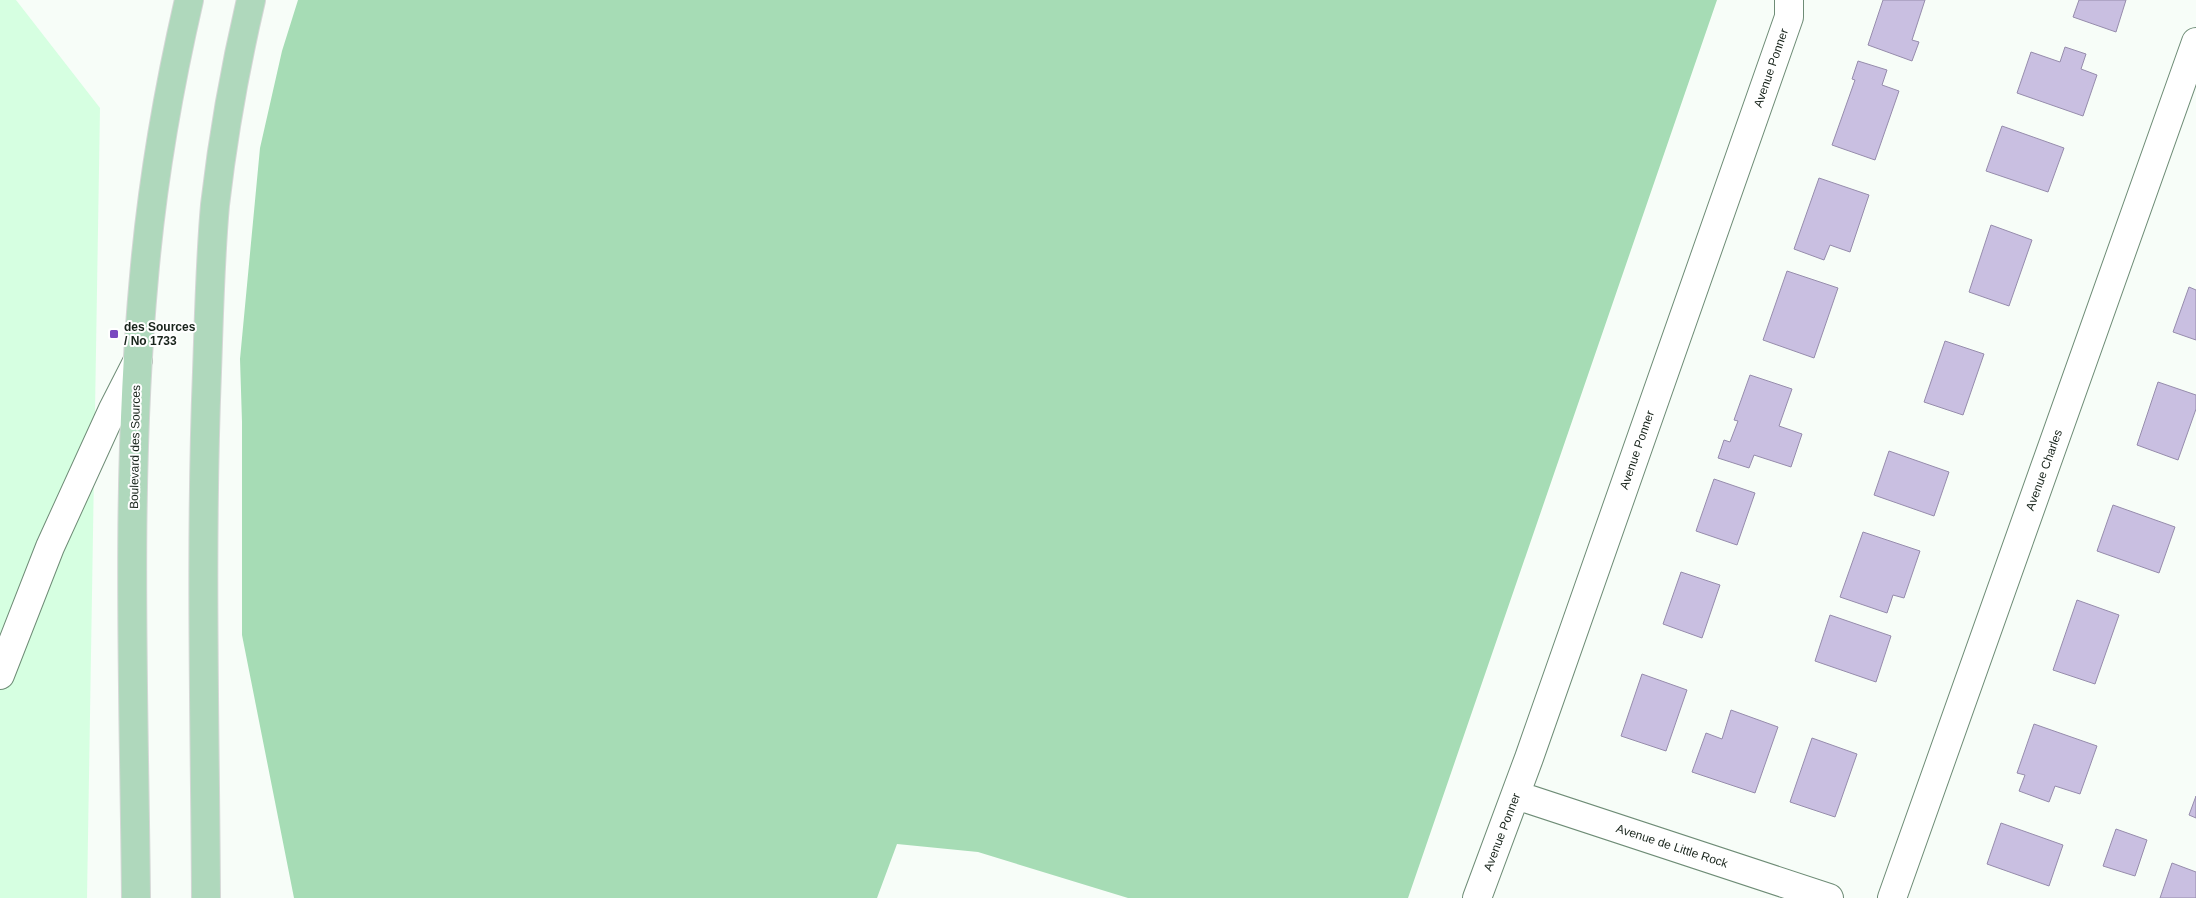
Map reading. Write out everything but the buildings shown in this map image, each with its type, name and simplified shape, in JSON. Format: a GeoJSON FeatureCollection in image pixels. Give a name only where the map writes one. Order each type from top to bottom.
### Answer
{"type":"FeatureCollection","features":[{"type":"Feature","properties":{"kind":"main road","name":"Boulevard des Sources"},"geometry":{"type":"LineString","coordinates":[[136,898],[134,516],[138,360],[144,275],[155,189],[168,102],[189,0]]}},
{"type":"Feature","properties":{"kind":"main road"},"geometry":{"type":"LineString","coordinates":[[206,898],[203,587],[205,416],[211,257],[224,134],[239,54],[252,0]]}},
{"type":"Feature","properties":{"kind":"street","name":"Avenue Ponner"},"geometry":{"type":"LineString","coordinates":[[1477,898],[1516,795],[1789,17],[1789,0]]}},
{"type":"Feature","properties":{"kind":"street","name":"Avenue Charles"},"geometry":{"type":"LineString","coordinates":[[1892,898],[2196,42]]}},
{"type":"Feature","properties":{"kind":"street"},"geometry":{"type":"LineString","coordinates":[[0,675],[50,547],[113,409],[138,360]]}},
{"type":"Feature","properties":{"kind":"street","name":"Avenue de Little Rock"},"geometry":{"type":"LineString","coordinates":[[1516,795],[1829,898]]}},
{"type":"Feature","properties":{"kind":"shaded area"},"geometry":{"type":"Polygon","coordinates":[[[0,0],[16,0],[100,108],[87,898],[0,898],[0,0]]]}},
{"type":"Feature","properties":{"kind":"shaded area"},"geometry":{"type":"Polygon","coordinates":[[[298,0],[1717,0],[1408,898],[1128,898],[978,852],[897,844],[877,898],[294,898],[242,635],[242,422],[240,359],[260,148],[282,51],[298,0]]]}},
{"type":"Feature","properties":{"kind":"place","name":"des Sources / No 1733"},"geometry":{"type":"Point","coordinates":[114,334]}}]}
